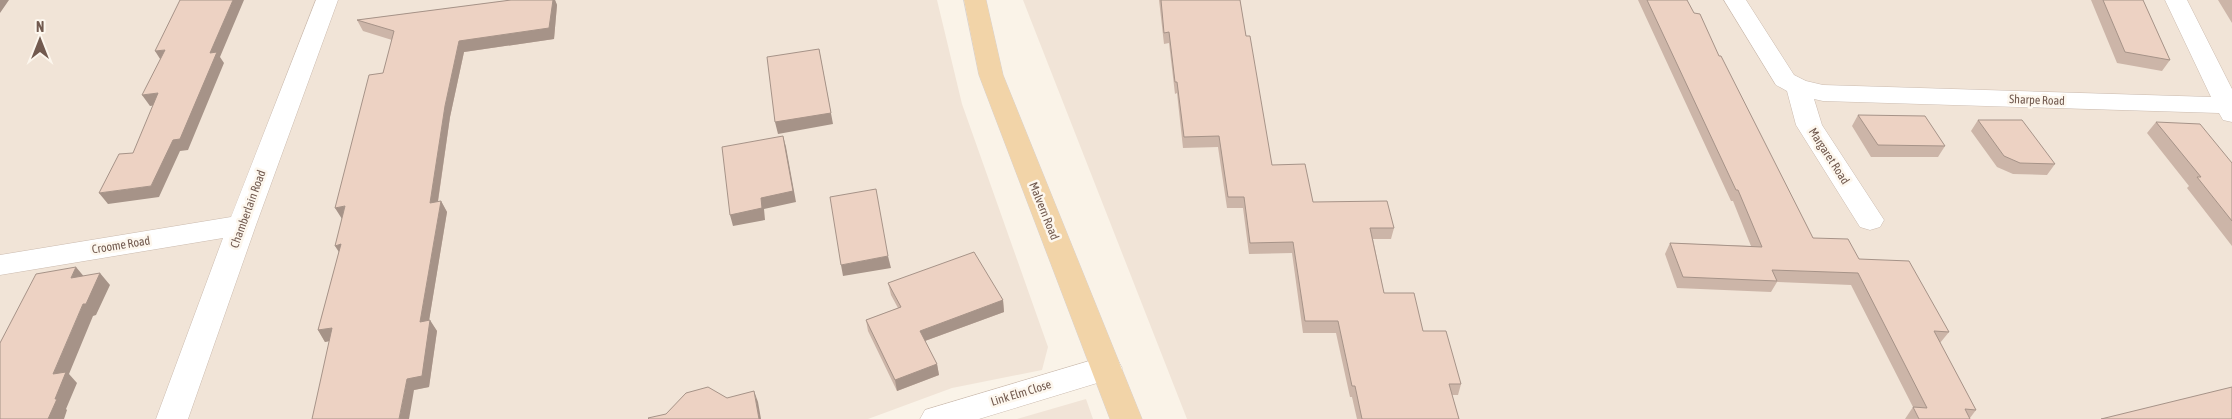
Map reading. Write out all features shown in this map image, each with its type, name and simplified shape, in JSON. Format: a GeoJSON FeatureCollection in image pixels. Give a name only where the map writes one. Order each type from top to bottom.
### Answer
{"type":"FeatureCollection","features":[{"type":"Feature","properties":{"kind":"main road","name":"Malvern Road"},"geometry":{"type":"LineString","coordinates":[[975,0],[991,75],[1126,419]]}},
{"type":"Feature","properties":{"kind":"street","name":"Chamberlain Road"},"geometry":{"type":"LineString","coordinates":[[172,419],[242,225],[327,0]]}},
{"type":"Feature","properties":{"kind":"street"},"geometry":{"type":"LineString","coordinates":[[1735,0],[1786,80],[1798,87]]}},
{"type":"Feature","properties":{"kind":"street"},"geometry":{"type":"LineString","coordinates":[[2176,0],[2230,110]]}},
{"type":"Feature","properties":{"kind":"street","name":"Sharpe Road"},"geometry":{"type":"LineString","coordinates":[[1798,87],[1823,93],[1847,95],[2230,110]]}},
{"type":"Feature","properties":{"kind":"street","name":"Margaret Road"},"geometry":{"type":"LineString","coordinates":[[1798,87],[1808,124],[1870,220]]}},
{"type":"Feature","properties":{"kind":"street","name":"Croome Road"},"geometry":{"type":"LineString","coordinates":[[0,265],[242,225]]}},
{"type":"Feature","properties":{"kind":"street","name":"Link Elm Close"},"geometry":{"type":"LineString","coordinates":[[936,419],[1106,368]]}},
{"type":"Feature","properties":{"kind":"shaded area"},"geometry":{"type":"Polygon","coordinates":[[[0,0],[937,0],[962,104],[1048,347],[1042,370],[952,388],[868,419],[0,419],[0,0]]]}},
{"type":"Feature","properties":{"kind":"shaded area"},"geometry":{"type":"Polygon","coordinates":[[[1023,0],[2232,0],[2232,419],[1187,419],[1023,0]]]}},
{"type":"Feature","properties":{"kind":"shaded area"},"geometry":{"type":"Polygon","coordinates":[[[1086,399],[1093,419],[1017,419],[1086,399]]]}},
{"type":"Feature","properties":{"kind":"building"},"geometry":{"type":"Polygon","coordinates":[[[180,0],[233,0],[210,53],[217,52],[180,139],[173,140],[151,186],[99,193],[119,154],[133,153],[158,93],[142,95],[165,50],[155,51],[180,0]]]}},
{"type":"Feature","properties":{"kind":"building"},"geometry":{"type":"Polygon","coordinates":[[[511,0],[553,0],[549,28],[459,41],[445,106],[430,203],[441,201],[420,322],[430,320],[422,376],[407,379],[399,419],[312,419],[332,328],[318,330],[341,244],[335,246],[345,206],[335,208],[369,75],[383,73],[394,31],[357,20],[511,0]]]}},
{"type":"Feature","properties":{"kind":"building"},"geometry":{"type":"Polygon","coordinates":[[[1161,0],[1240,0],[1246,36],[1250,36],[1272,165],[1305,164],[1313,202],[1387,201],[1394,228],[1370,228],[1384,293],[1414,293],[1423,331],[1446,331],[1461,384],[1449,384],[1459,419],[1362,419],[1355,386],[1352,386],[1338,321],[1305,321],[1293,242],[1250,243],[1244,197],[1228,197],[1219,136],[1184,137],[1169,32],[1164,33],[1161,0]]]}},
{"type":"Feature","properties":{"kind":"building"},"geometry":{"type":"Polygon","coordinates":[[[1647,0],[1687,0],[1694,13],[1700,14],[1719,56],[1721,56],[1813,238],[1848,239],[1859,259],[1909,261],[1949,332],[1934,331],[1976,410],[1965,409],[1970,419],[1919,419],[1913,407],[1927,408],[1858,273],[1772,270],[1777,281],[1683,277],[1670,243],[1762,247],[1738,190],[1736,190],[1647,0]]]}},
{"type":"Feature","properties":{"kind":"building"},"geometry":{"type":"Polygon","coordinates":[[[2103,0],[2143,0],[2170,60],[2125,52],[2103,0]]]}},
{"type":"Feature","properties":{"kind":"building"},"geometry":{"type":"Polygon","coordinates":[[[819,49],[831,113],[775,122],[767,57],[819,49]]]}},
{"type":"Feature","properties":{"kind":"building"},"geometry":{"type":"Polygon","coordinates":[[[1858,115],[1925,116],[1945,146],[1878,145],[1858,115]]]}},
{"type":"Feature","properties":{"kind":"building"},"geometry":{"type":"Polygon","coordinates":[[[1978,120],[2022,120],[2055,164],[2020,163],[2004,156],[1978,120]]]}},
{"type":"Feature","properties":{"kind":"building"},"geometry":{"type":"Polygon","coordinates":[[[2156,122],[2200,124],[2232,163],[2232,221],[2197,177],[2201,177],[2156,122]]]}},
{"type":"Feature","properties":{"kind":"building"},"geometry":{"type":"Polygon","coordinates":[[[783,136],[793,191],[761,198],[762,208],[730,215],[722,147],[783,136]]]}},
{"type":"Feature","properties":{"kind":"building"},"geometry":{"type":"Polygon","coordinates":[[[876,189],[888,256],[841,265],[830,197],[876,189]]]}},
{"type":"Feature","properties":{"kind":"building"},"geometry":{"type":"Polygon","coordinates":[[[974,252],[1003,300],[920,331],[937,364],[895,380],[866,320],[901,307],[888,283],[974,252]]]}},
{"type":"Feature","properties":{"kind":"building"},"geometry":{"type":"Polygon","coordinates":[[[76,267],[71,278],[100,273],[86,304],[83,304],[53,374],[66,372],[48,419],[0,419],[0,343],[36,274],[76,267]]]}},
{"type":"Feature","properties":{"kind":"building"},"geometry":{"type":"Polygon","coordinates":[[[708,387],[727,398],[754,391],[759,419],[648,418],[666,414],[686,393],[708,387]]]}},
{"type":"Feature","properties":{"kind":"building"},"geometry":{"type":"Polygon","coordinates":[[[2232,387],[2232,419],[2101,419],[2232,387]]]}}]}
